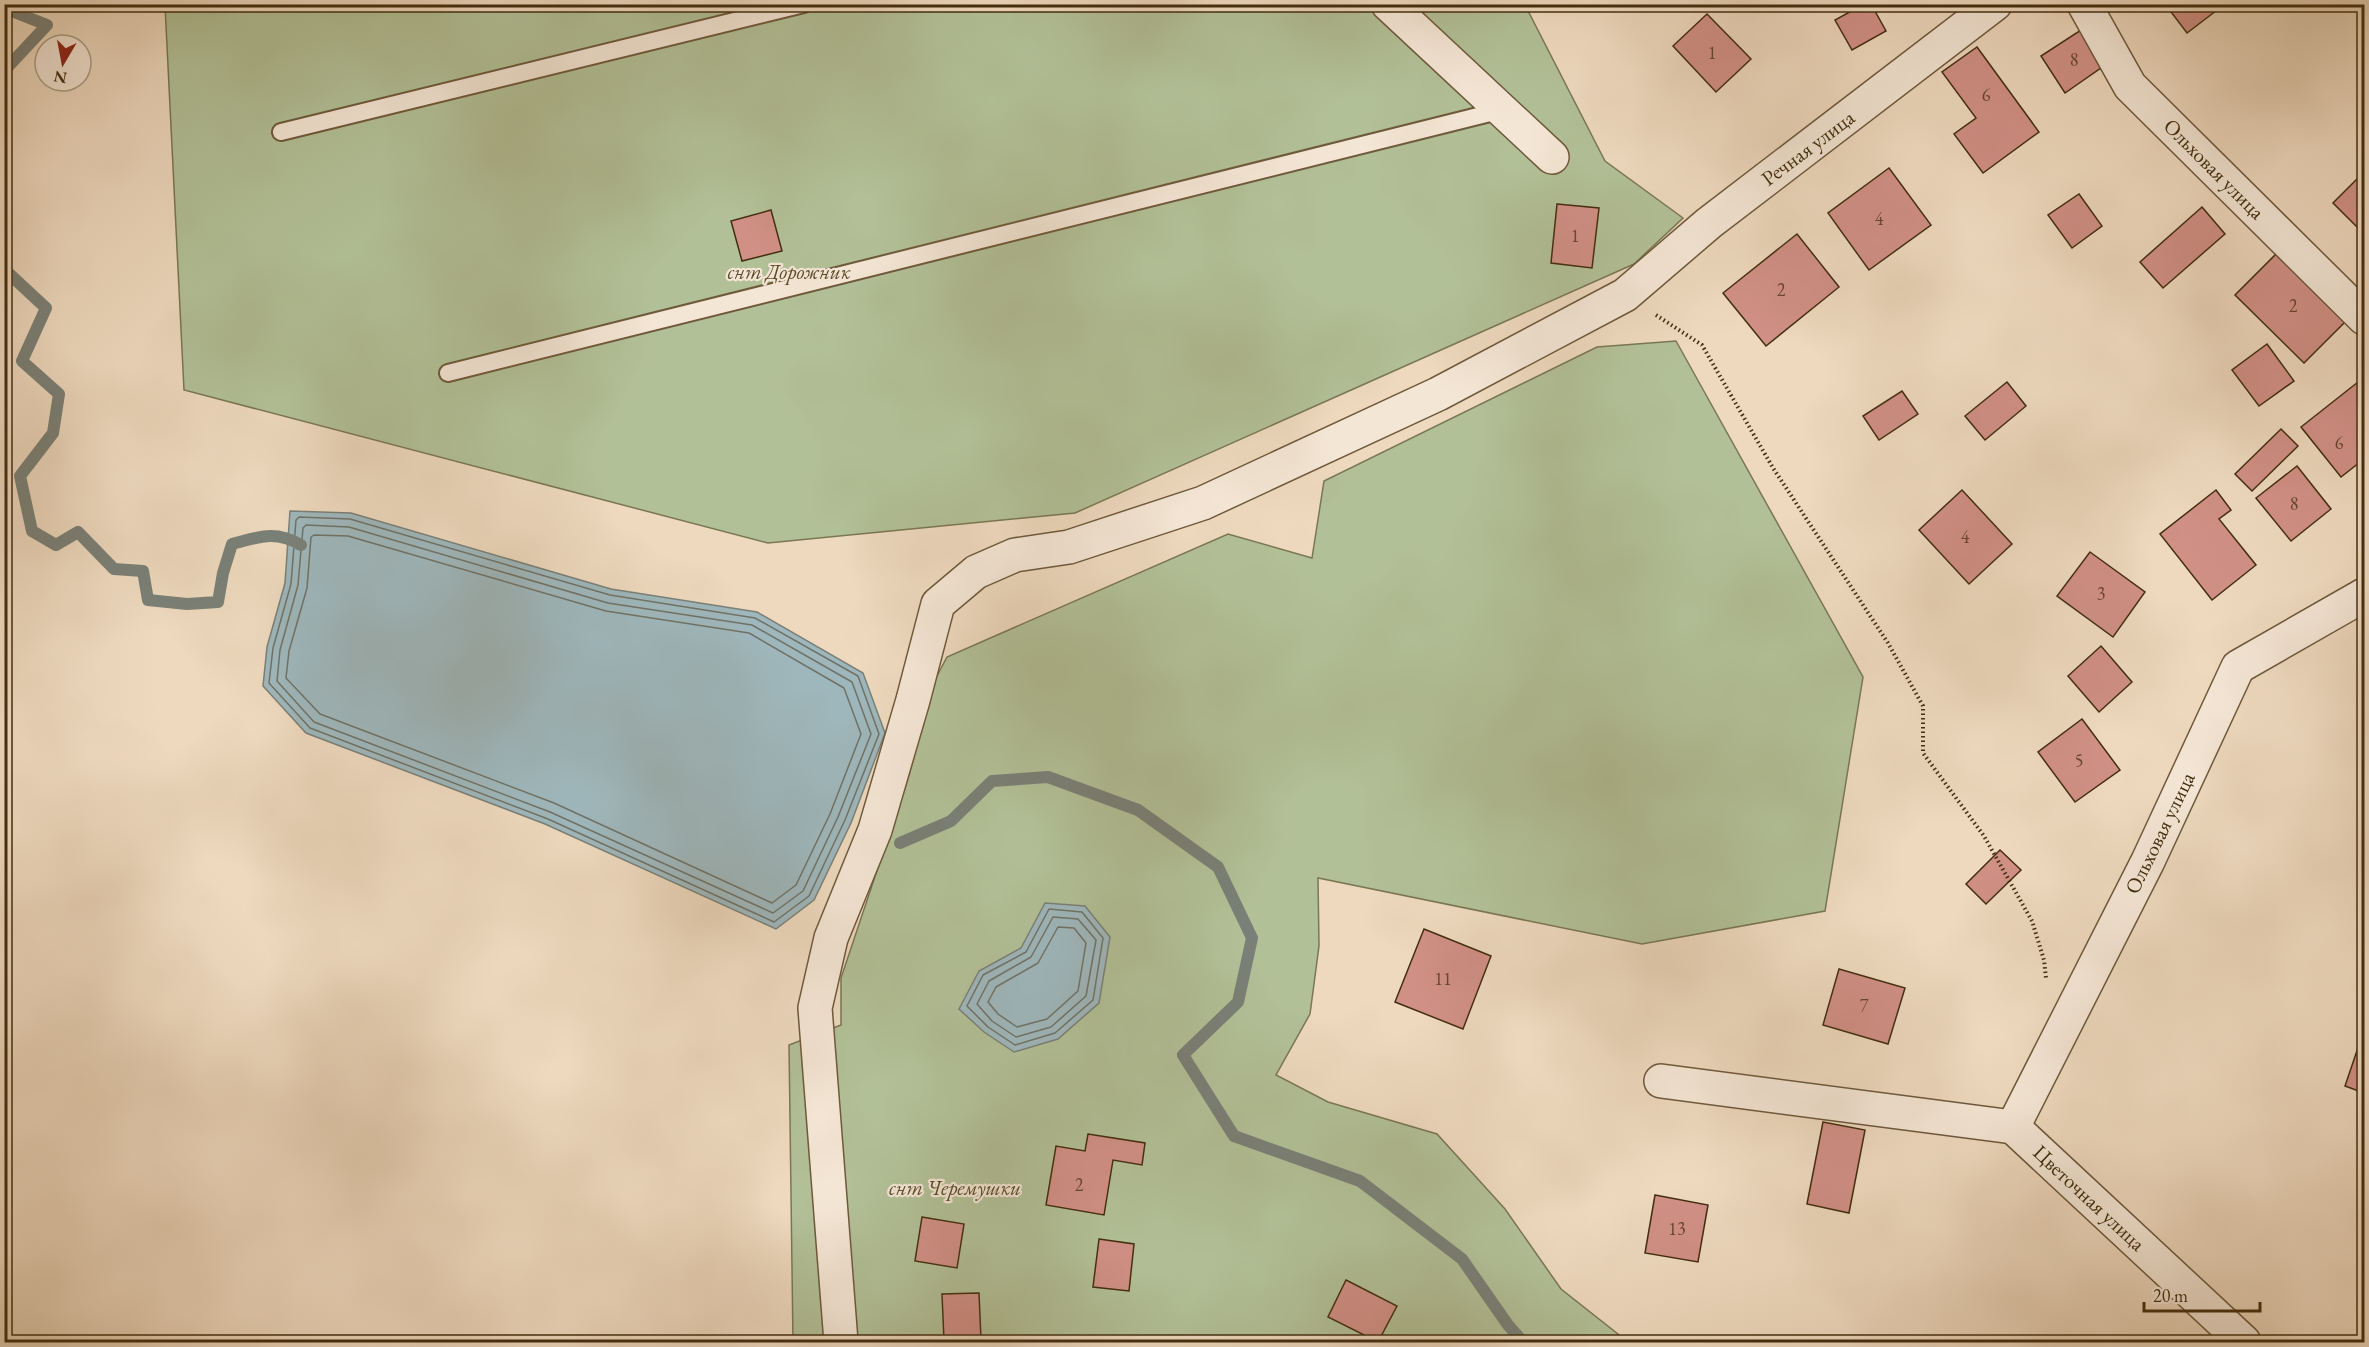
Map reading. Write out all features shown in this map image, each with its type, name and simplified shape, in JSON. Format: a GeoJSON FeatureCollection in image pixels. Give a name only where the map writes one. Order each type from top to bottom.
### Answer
{"type":"FeatureCollection","features":[{"type":"Feature","properties":{"kind":"street"},"geometry":{"type":"LineString","coordinates":[[1388,4],[1552,157]]}},
{"type":"Feature","properties":{"kind":"street","name":"Речная улица"},"geometry":{"type":"LineString","coordinates":[[841,1342],[815,1008],[831,938],[875,830],[938,604],[976,572],[1015,555],[1069,547],[1203,503],[1438,394],[1625,295],[1709,223],[1995,4]]}},
{"type":"Feature","properties":{"kind":"street","name":"Ольховая улица"},"geometry":{"type":"LineString","coordinates":[[2084,4],[2130,86],[2364,318]]}},
{"type":"Feature","properties":{"kind":"street","name":"Ольховая улица"},"geometry":{"type":"LineString","coordinates":[[2013,1127],[2148,861],[2238,667],[2364,595]]}},
{"type":"Feature","properties":{"kind":"street"},"geometry":{"type":"LineString","coordinates":[[1661,1081],[2013,1127]]}},
{"type":"Feature","properties":{"kind":"street","name":"Цветочная улица"},"geometry":{"type":"LineString","coordinates":[[2013,1127],[2244,1342]]}},
{"type":"Feature","properties":{"kind":"lane"},"geometry":{"type":"LineString","coordinates":[[281,132],[804,4]]}},
{"type":"Feature","properties":{"kind":"lane"},"geometry":{"type":"LineString","coordinates":[[448,373],[1502,110]]}},
{"type":"Feature","properties":{"kind":"path"},"geometry":{"type":"LineString","coordinates":[[1625,295],[1702,345],[1773,468],[1888,643],[1923,706],[1923,753],[1984,836],[2032,921],[2044,960],[2046,981]]}},
{"type":"Feature","properties":{"kind":"green space","name":"снт Дорожник"},"geometry":{"type":"Polygon","coordinates":[[[165,5],[1525,5],[1605,161],[1683,218],[1634,264],[1075,513],[768,543],[184,390],[165,5]]]}},
{"type":"Feature","properties":{"kind":"green space","name":"снт Черемушки"},"geometry":{"type":"Polygon","coordinates":[[[1676,341],[1863,677],[1825,911],[1642,944],[1318,878],[1319,946],[1310,1014],[1276,1075],[1328,1102],[1437,1134],[1505,1209],[1561,1289],[1628,1342],[793,1342],[789,1045],[841,1025],[841,978],[909,775],[928,693],[947,657],[1228,534],[1312,558],[1324,481],[1597,347],[1676,341]]]}},
{"type":"Feature","properties":{"kind":"water"},"geometry":{"type":"Polygon","coordinates":[[[290,511],[351,513],[611,589],[757,612],[863,673],[885,733],[851,823],[814,900],[776,929],[545,824],[306,733],[263,686],[267,647],[285,583],[290,511]]]}},
{"type":"Feature","properties":{"kind":"water"},"geometry":{"type":"Polygon","coordinates":[[[1045,903],[1085,906],[1110,937],[1099,1003],[1058,1039],[1014,1052],[984,1032],[959,1009],[979,971],[1021,948],[1045,903]]]}},
{"type":"Feature","properties":{"kind":"building"},"geometry":{"type":"Polygon","coordinates":[[[1864,4],[1871,4],[1886,31],[1852,50],[1835,20],[1864,4]]]}},
{"type":"Feature","properties":{"kind":"building"},"geometry":{"type":"Polygon","coordinates":[[[2165,4],[2225,4],[2187,33],[2165,4]]]}},
{"type":"Feature","properties":{"kind":"building"},"geometry":{"type":"Polygon","coordinates":[[[1707,14],[1751,59],[1716,92],[1673,46],[1707,14]]]}},
{"type":"Feature","properties":{"kind":"building"},"geometry":{"type":"Polygon","coordinates":[[[2084,28],[2108,63],[2065,93],[2041,56],[2084,28]]]}},
{"type":"Feature","properties":{"kind":"building"},"geometry":{"type":"Polygon","coordinates":[[[1977,47],[2039,132],[1983,173],[1954,134],[1976,118],[1942,72],[1977,47]]]}},
{"type":"Feature","properties":{"kind":"building"},"geometry":{"type":"Polygon","coordinates":[[[1889,168],[1931,225],[1869,270],[1828,213],[1889,168]]]}},
{"type":"Feature","properties":{"kind":"building"},"geometry":{"type":"Polygon","coordinates":[[[2364,172],[2364,234],[2333,203],[2364,172]]]}},
{"type":"Feature","properties":{"kind":"building"},"geometry":{"type":"Polygon","coordinates":[[[2079,194],[2102,226],[2072,248],[2048,215],[2079,194]]]}},
{"type":"Feature","properties":{"kind":"building"},"geometry":{"type":"Polygon","coordinates":[[[1557,204],[1599,208],[1592,268],[1551,263],[1557,204]]]}},
{"type":"Feature","properties":{"kind":"building"},"geometry":{"type":"Polygon","coordinates":[[[2202,207],[2225,234],[2163,288],[2140,262],[2202,207]]]}},
{"type":"Feature","properties":{"kind":"building"},"geometry":{"type":"Polygon","coordinates":[[[771,210],[782,251],[742,261],[731,221],[771,210]]]}},
{"type":"Feature","properties":{"kind":"building"},"geometry":{"type":"Polygon","coordinates":[[[1797,234],[1839,287],[1766,346],[1723,293],[1797,234]]]}},
{"type":"Feature","properties":{"kind":"building"},"geometry":{"type":"Polygon","coordinates":[[[2282,248],[2351,316],[2304,363],[2235,295],[2282,248]]]}},
{"type":"Feature","properties":{"kind":"building"},"geometry":{"type":"Polygon","coordinates":[[[2267,344],[2294,381],[2259,406],[2232,370],[2267,344]]]}},
{"type":"Feature","properties":{"kind":"building"},"geometry":{"type":"Polygon","coordinates":[[[2007,382],[2026,406],[1985,440],[1965,416],[2007,382]]]}},
{"type":"Feature","properties":{"kind":"building"},"geometry":{"type":"Polygon","coordinates":[[[2358,382],[2364,391],[2364,459],[2341,477],[2301,427],[2358,382]]]}},
{"type":"Feature","properties":{"kind":"building"},"geometry":{"type":"Polygon","coordinates":[[[1902,391],[1918,414],[1879,440],[1863,416],[1902,391]]]}},
{"type":"Feature","properties":{"kind":"building"},"geometry":{"type":"Polygon","coordinates":[[[2281,429],[2298,446],[2252,491],[2235,474],[2281,429]]]}},
{"type":"Feature","properties":{"kind":"building"},"geometry":{"type":"Polygon","coordinates":[[[2297,466],[2331,509],[2291,541],[2256,498],[2297,466]]]}},
{"type":"Feature","properties":{"kind":"building"},"geometry":{"type":"Polygon","coordinates":[[[1962,490],[2012,544],[1969,584],[1919,530],[1962,490]]]}},
{"type":"Feature","properties":{"kind":"building"},"geometry":{"type":"Polygon","coordinates":[[[2216,490],[2231,510],[2219,519],[2256,565],[2212,600],[2160,534],[2216,490]]]}},
{"type":"Feature","properties":{"kind":"building"},"geometry":{"type":"Polygon","coordinates":[[[2090,552],[2145,592],[2113,637],[2057,596],[2090,552]]]}},
{"type":"Feature","properties":{"kind":"building"},"geometry":{"type":"Polygon","coordinates":[[[2101,646],[2132,682],[2099,712],[2068,676],[2101,646]]]}},
{"type":"Feature","properties":{"kind":"building"},"geometry":{"type":"Polygon","coordinates":[[[2082,719],[2120,770],[2075,802],[2038,752],[2082,719]]]}},
{"type":"Feature","properties":{"kind":"building"},"geometry":{"type":"Polygon","coordinates":[[[2000,850],[2021,870],[1986,904],[1966,884],[2000,850]]]}},
{"type":"Feature","properties":{"kind":"building"},"geometry":{"type":"Polygon","coordinates":[[[1424,929],[1491,956],[1463,1029],[1395,1002],[1424,929]]]}},
{"type":"Feature","properties":{"kind":"building"},"geometry":{"type":"Polygon","coordinates":[[[1839,969],[1905,988],[1888,1044],[1823,1025],[1839,969]]]}},
{"type":"Feature","properties":{"kind":"building"},"geometry":{"type":"Polygon","coordinates":[[[2364,1030],[2364,1093],[2345,1086],[2364,1030]]]}},
{"type":"Feature","properties":{"kind":"building"},"geometry":{"type":"Polygon","coordinates":[[[1823,1122],[1865,1130],[1849,1213],[1807,1204],[1823,1122]]]}},
{"type":"Feature","properties":{"kind":"building"},"geometry":{"type":"Polygon","coordinates":[[[1088,1134],[1145,1143],[1142,1165],[1113,1160],[1104,1215],[1046,1205],[1056,1146],[1085,1151],[1088,1134]]]}},
{"type":"Feature","properties":{"kind":"building"},"geometry":{"type":"Polygon","coordinates":[[[1655,1195],[1708,1205],[1698,1262],[1645,1253],[1655,1195]]]}},
{"type":"Feature","properties":{"kind":"building"},"geometry":{"type":"Polygon","coordinates":[[[922,1217],[964,1224],[957,1268],[915,1261],[922,1217]]]}},
{"type":"Feature","properties":{"kind":"building"},"geometry":{"type":"Polygon","coordinates":[[[1099,1239],[1134,1244],[1129,1291],[1093,1287],[1099,1239]]]}},
{"type":"Feature","properties":{"kind":"building"},"geometry":{"type":"Polygon","coordinates":[[[1346,1280],[1397,1306],[1378,1342],[1328,1317],[1346,1280]]]}},
{"type":"Feature","properties":{"kind":"building"},"geometry":{"type":"Polygon","coordinates":[[[979,1293],[981,1340],[944,1341],[942,1294],[979,1293]]]}},
{"type":"Feature","properties":{"kind":"building"},"geometry":{"type":"Polygon","coordinates":[[[2364,1323],[2364,1342],[2357,1342],[2364,1323]]]}},
{"type":"Feature","properties":{"kind":"waterway"},"geometry":{"type":"LineString","coordinates":[[4,8],[47,25],[4,71]]}},
{"type":"Feature","properties":{"kind":"waterway"},"geometry":{"type":"LineString","coordinates":[[4,269],[46,308],[22,361],[59,394],[53,433],[20,476],[32,531],[56,545],[78,532],[114,569],[143,571],[148,600],[187,604],[218,602],[223,573],[232,544],[259,537],[275,536],[301,545]]}},
{"type":"Feature","properties":{"kind":"waterway"},"geometry":{"type":"LineString","coordinates":[[900,843],[951,821],[992,781],[1048,777],[1138,810],[1218,867],[1252,938],[1238,1002],[1183,1055],[1234,1136],[1360,1181],[1462,1259],[1508,1325],[1523,1342]]}}]}
